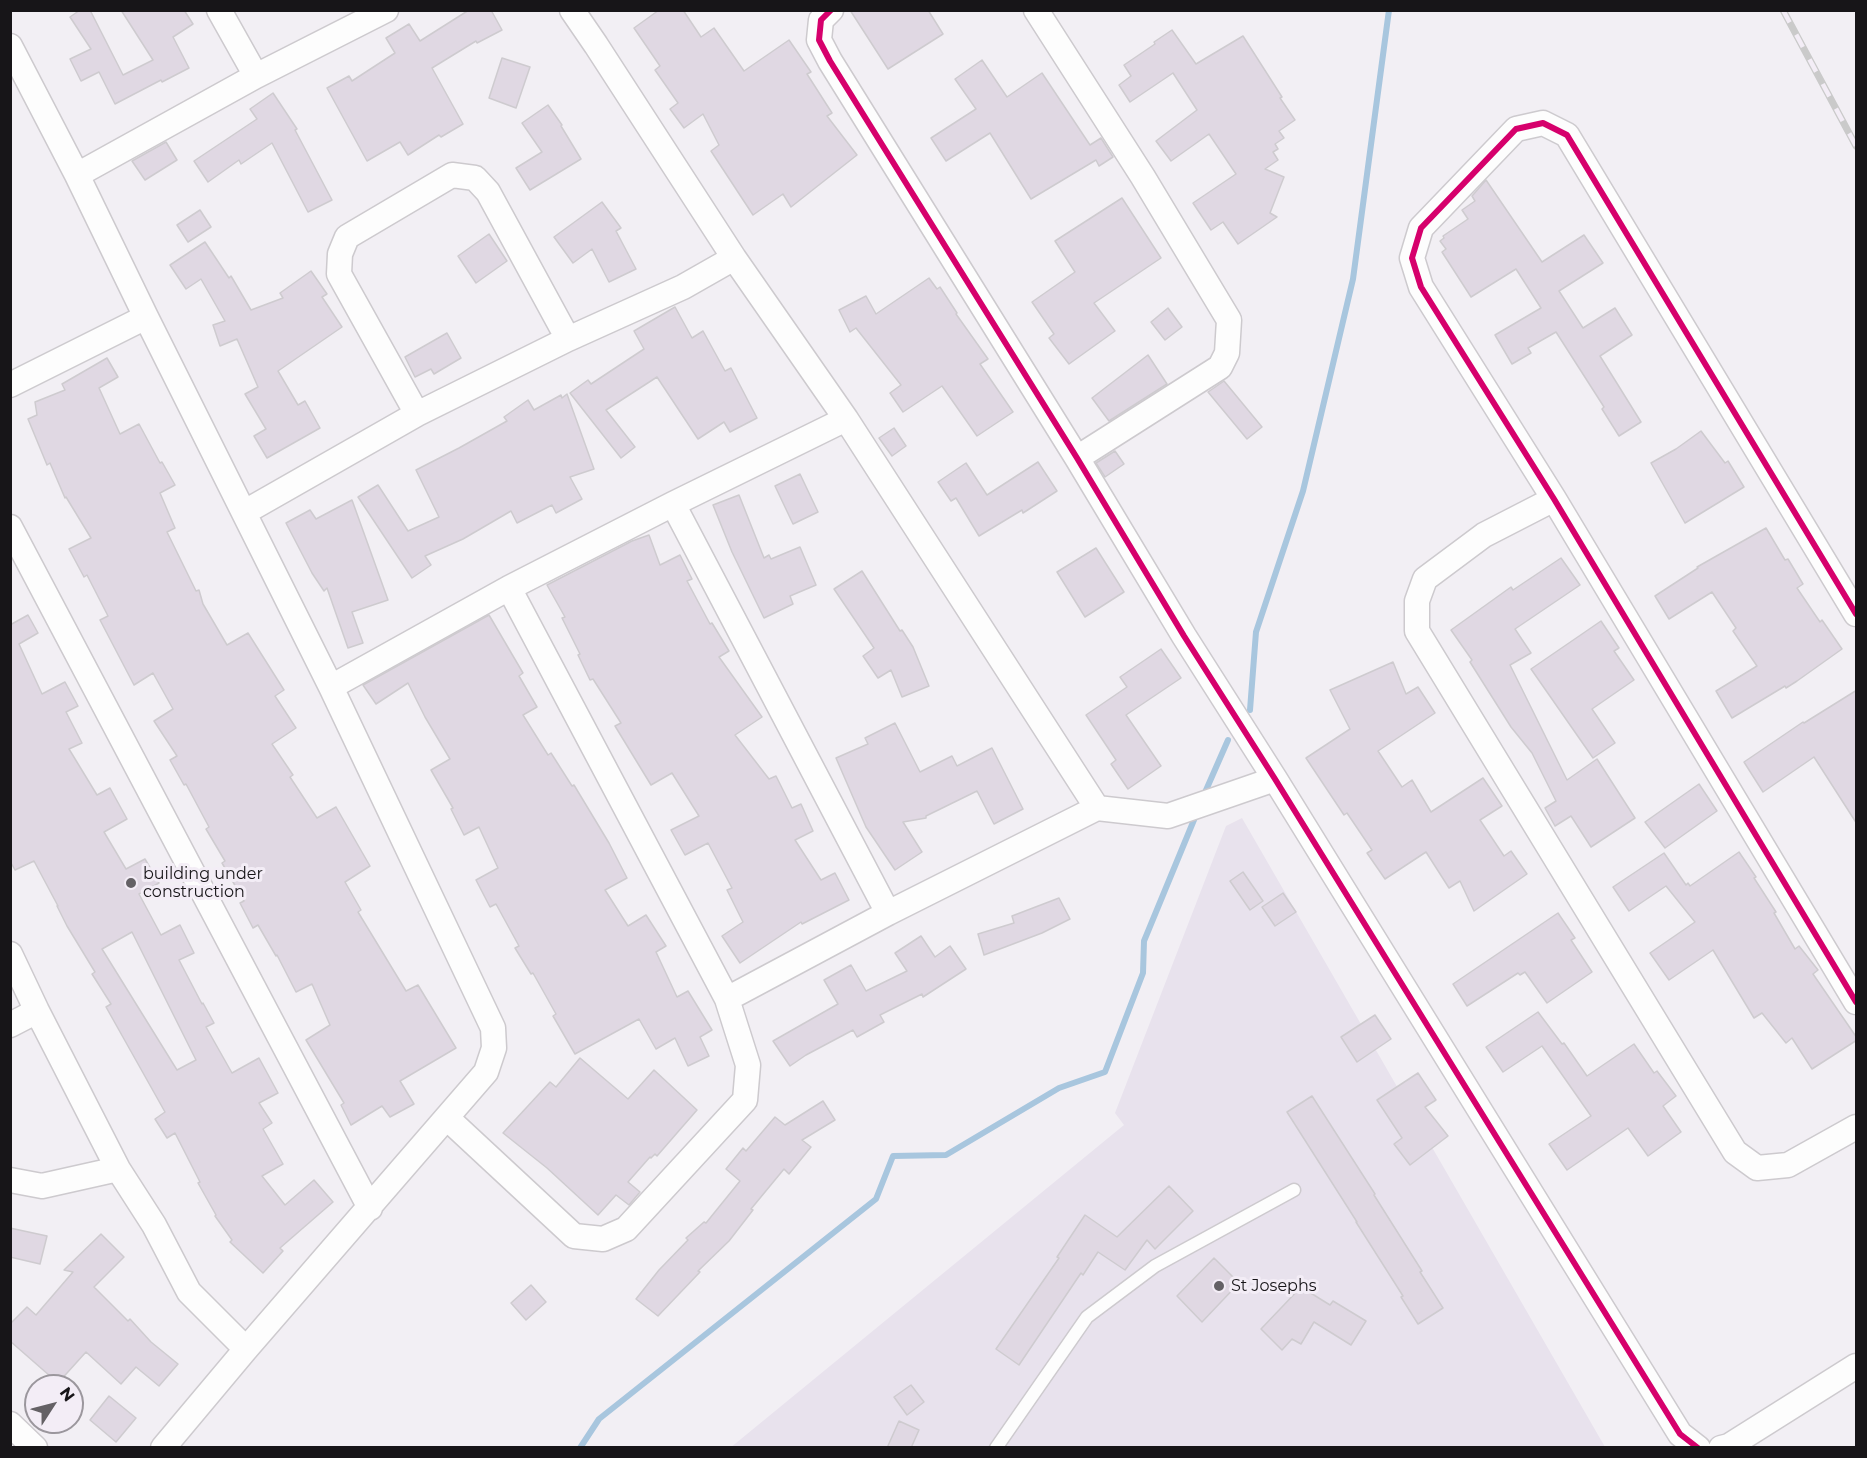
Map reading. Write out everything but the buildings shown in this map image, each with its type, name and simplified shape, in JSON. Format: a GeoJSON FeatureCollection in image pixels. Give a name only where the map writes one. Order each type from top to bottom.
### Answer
{"type":"FeatureCollection","features":[{"type":"Feature","properties":{"kind":"street"},"geometry":{"type":"LineString","coordinates":[[219,10],[256,76]]}},
{"type":"Feature","properties":{"kind":"street"},"geometry":{"type":"LineString","coordinates":[[77,175],[256,76],[386,10]]}},
{"type":"Feature","properties":{"kind":"street"},"geometry":{"type":"LineString","coordinates":[[572,10],[734,258],[846,419],[1097,808]]}},
{"type":"Feature","properties":{"kind":"street"},"geometry":{"type":"LineString","coordinates":[[831,10],[821,20],[819,40],[830,61],[1680,1434],[1698,1448]]}},
{"type":"Feature","properties":{"kind":"street"},"geometry":{"type":"LineString","coordinates":[[1036,10],[1143,177],[1229,320],[1227,353],[1220,367],[1077,458]]}},
{"type":"Feature","properties":{"kind":"street"},"geometry":{"type":"LineString","coordinates":[[10,46],[245,512],[493,1028],[494,1048],[486,1072],[163,1448]]}},
{"type":"Feature","properties":{"kind":"street"},"geometry":{"type":"LineString","coordinates":[[1857,614],[1567,135],[1543,123],[1516,129],[1421,228],[1412,258],[1421,287],[1554,499],[1857,1002]]}},
{"type":"Feature","properties":{"kind":"street"},"geometry":{"type":"LineString","coordinates":[[417,414],[339,274],[340,254],[347,237],[452,175],[475,178],[488,192],[568,339]]}},
{"type":"Feature","properties":{"kind":"street"},"geometry":{"type":"LineString","coordinates":[[245,512],[417,414],[568,339],[683,287],[734,258]]}},
{"type":"Feature","properties":{"kind":"street"},"geometry":{"type":"LineString","coordinates":[[10,385],[146,317]]}},
{"type":"Feature","properties":{"kind":"street"},"geometry":{"type":"LineString","coordinates":[[331,687],[509,588],[846,419]]}},
{"type":"Feature","properties":{"kind":"street"},"geometry":{"type":"LineString","coordinates":[[1554,499],[1484,535],[1425,579],[1417,601],[1417,631],[1735,1152],[1757,1168],[1788,1165],[1857,1127]]}},
{"type":"Feature","properties":{"kind":"street"},"geometry":{"type":"LineString","coordinates":[[673,504],[888,913]]}},
{"type":"Feature","properties":{"kind":"street"},"geometry":{"type":"LineString","coordinates":[[10,527],[370,1208]]}},
{"type":"Feature","properties":{"kind":"street"},"geometry":{"type":"LineString","coordinates":[[447,1118],[574,1236],[603,1239],[626,1229],[745,1100],[748,1065],[727,999],[509,588]]}},
{"type":"Feature","properties":{"kind":"street"},"geometry":{"type":"LineString","coordinates":[[727,999],[888,913],[1097,808],[1168,816],[1275,779]]}},
{"type":"Feature","properties":{"kind":"street"},"geometry":{"type":"LineString","coordinates":[[10,954],[118,1169],[154,1225],[189,1292],[246,1349]]}},
{"type":"Feature","properties":{"kind":"street"},"geometry":{"type":"LineString","coordinates":[[10,1025],[37,1011]]}},
{"type":"Feature","properties":{"kind":"street"},"geometry":{"type":"LineString","coordinates":[[10,1180],[42,1186],[118,1169]]}},
{"type":"Feature","properties":{"kind":"street"},"geometry":{"type":"LineString","coordinates":[[1721,1448],[1728,1446],[1857,1366]]}},
{"type":"Feature","properties":{"kind":"street"},"geometry":{"type":"LineString","coordinates":[[10,1424],[35,1448]]}},
{"type":"Feature","properties":{"kind":"lane"},"geometry":{"type":"LineString","coordinates":[[996,1448],[1087,1317],[1155,1266],[1294,1190]]}},
{"type":"Feature","properties":{"kind":"shaded area","name":"St Josephs"},"geometry":{"type":"Polygon","coordinates":[[[1242,818],[1605,1447],[730,1448],[1124,1125],[1115,1113],[1226,826],[1242,818]]]}},
{"type":"Feature","properties":{"kind":"waterway"},"geometry":{"type":"LineString","coordinates":[[1250,710],[1256,632],[1303,491],[1353,279],[1389,10]]}},
{"type":"Feature","properties":{"kind":"waterway"},"geometry":{"type":"LineString","coordinates":[[1203,797],[1228,740]]}},
{"type":"Feature","properties":{"kind":"waterway"},"geometry":{"type":"LineString","coordinates":[[580,1448],[599,1419],[876,1199],[893,1156],[946,1155],[1059,1088],[1105,1072],[1143,973],[1144,941],[1196,815]]}},
{"type":"Feature","properties":{"kind":"railway"},"geometry":{"type":"LineString","coordinates":[[1783,10],[1856,146]]}},
{"type":"Feature","properties":{"kind":"cycle path"},"geometry":{"type":"LineString","coordinates":[[831,10],[821,20],[819,40],[830,61],[1680,1434],[1698,1448]]}},
{"type":"Feature","properties":{"kind":"cycle path"},"geometry":{"type":"LineString","coordinates":[[1856,614],[1567,135],[1543,123],[1516,129],[1421,228],[1412,258],[1421,287],[1554,499],[1856,1002]]}},
{"type":"Feature","properties":{"kind":"place","name":"building under construction"},"geometry":{"type":"Point","coordinates":[131,883]}},
{"type":"Feature","properties":{"kind":"place","name":"St Josephs"},"geometry":{"type":"Point","coordinates":[1219,1286]}}]}
